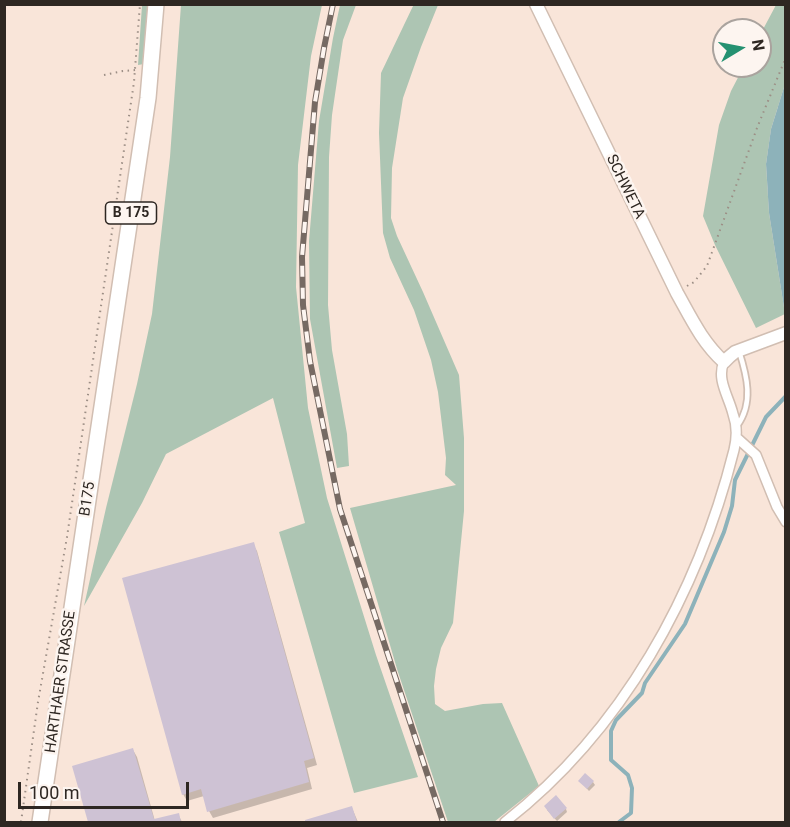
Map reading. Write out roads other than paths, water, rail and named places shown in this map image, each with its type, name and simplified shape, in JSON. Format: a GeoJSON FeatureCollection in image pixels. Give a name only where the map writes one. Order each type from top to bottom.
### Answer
{"type":"FeatureCollection","features":[{"type":"Feature","properties":{"kind":"main road","name":"B175"},"geometry":{"type":"LineString","coordinates":[[76,577],[148,98],[143,70],[156,4]]}},
{"type":"Feature","properties":{"kind":"main road","name":"HARTHAER STRASSE"},"geometry":{"type":"LineString","coordinates":[[40,822],[76,577]]}},
{"type":"Feature","properties":{"kind":"street","name":"SCHWETA"},"geometry":{"type":"LineString","coordinates":[[536,4],[700,336],[711,351],[724,362]]}},
{"type":"Feature","properties":{"kind":"street"},"geometry":{"type":"LineString","coordinates":[[505,822],[571,763],[635,679],[670,621],[690,580],[720,501],[735,446],[734,415],[721,376],[721,369],[724,362],[738,351],[786,333]]}},
{"type":"Feature","properties":{"kind":"street"},"geometry":{"type":"LineString","coordinates":[[736,433],[747,448],[756,455],[786,522]]}},
{"type":"Feature","properties":{"kind":"lane"},"geometry":{"type":"LineString","coordinates":[[736,433],[748,400],[746,374],[738,351]]}},
{"type":"Feature","properties":{"kind":"water"},"geometry":{"type":"Polygon","coordinates":[[[785,84],[785,314],[769,213],[766,164],[771,129],[785,84]]]}},
{"type":"Feature","properties":{"kind":"waterway"},"geometry":{"type":"LineString","coordinates":[[619,822],[631,813],[632,788],[628,775],[611,760],[611,731],[616,720],[642,693],[645,683],[685,624],[724,532],[732,506],[735,480],[766,417],[786,396]]}},
{"type":"Feature","properties":{"kind":"railway"},"geometry":{"type":"LineString","coordinates":[[333,4],[315,102],[302,257],[303,305],[310,361],[340,509],[443,822]]}}]}
